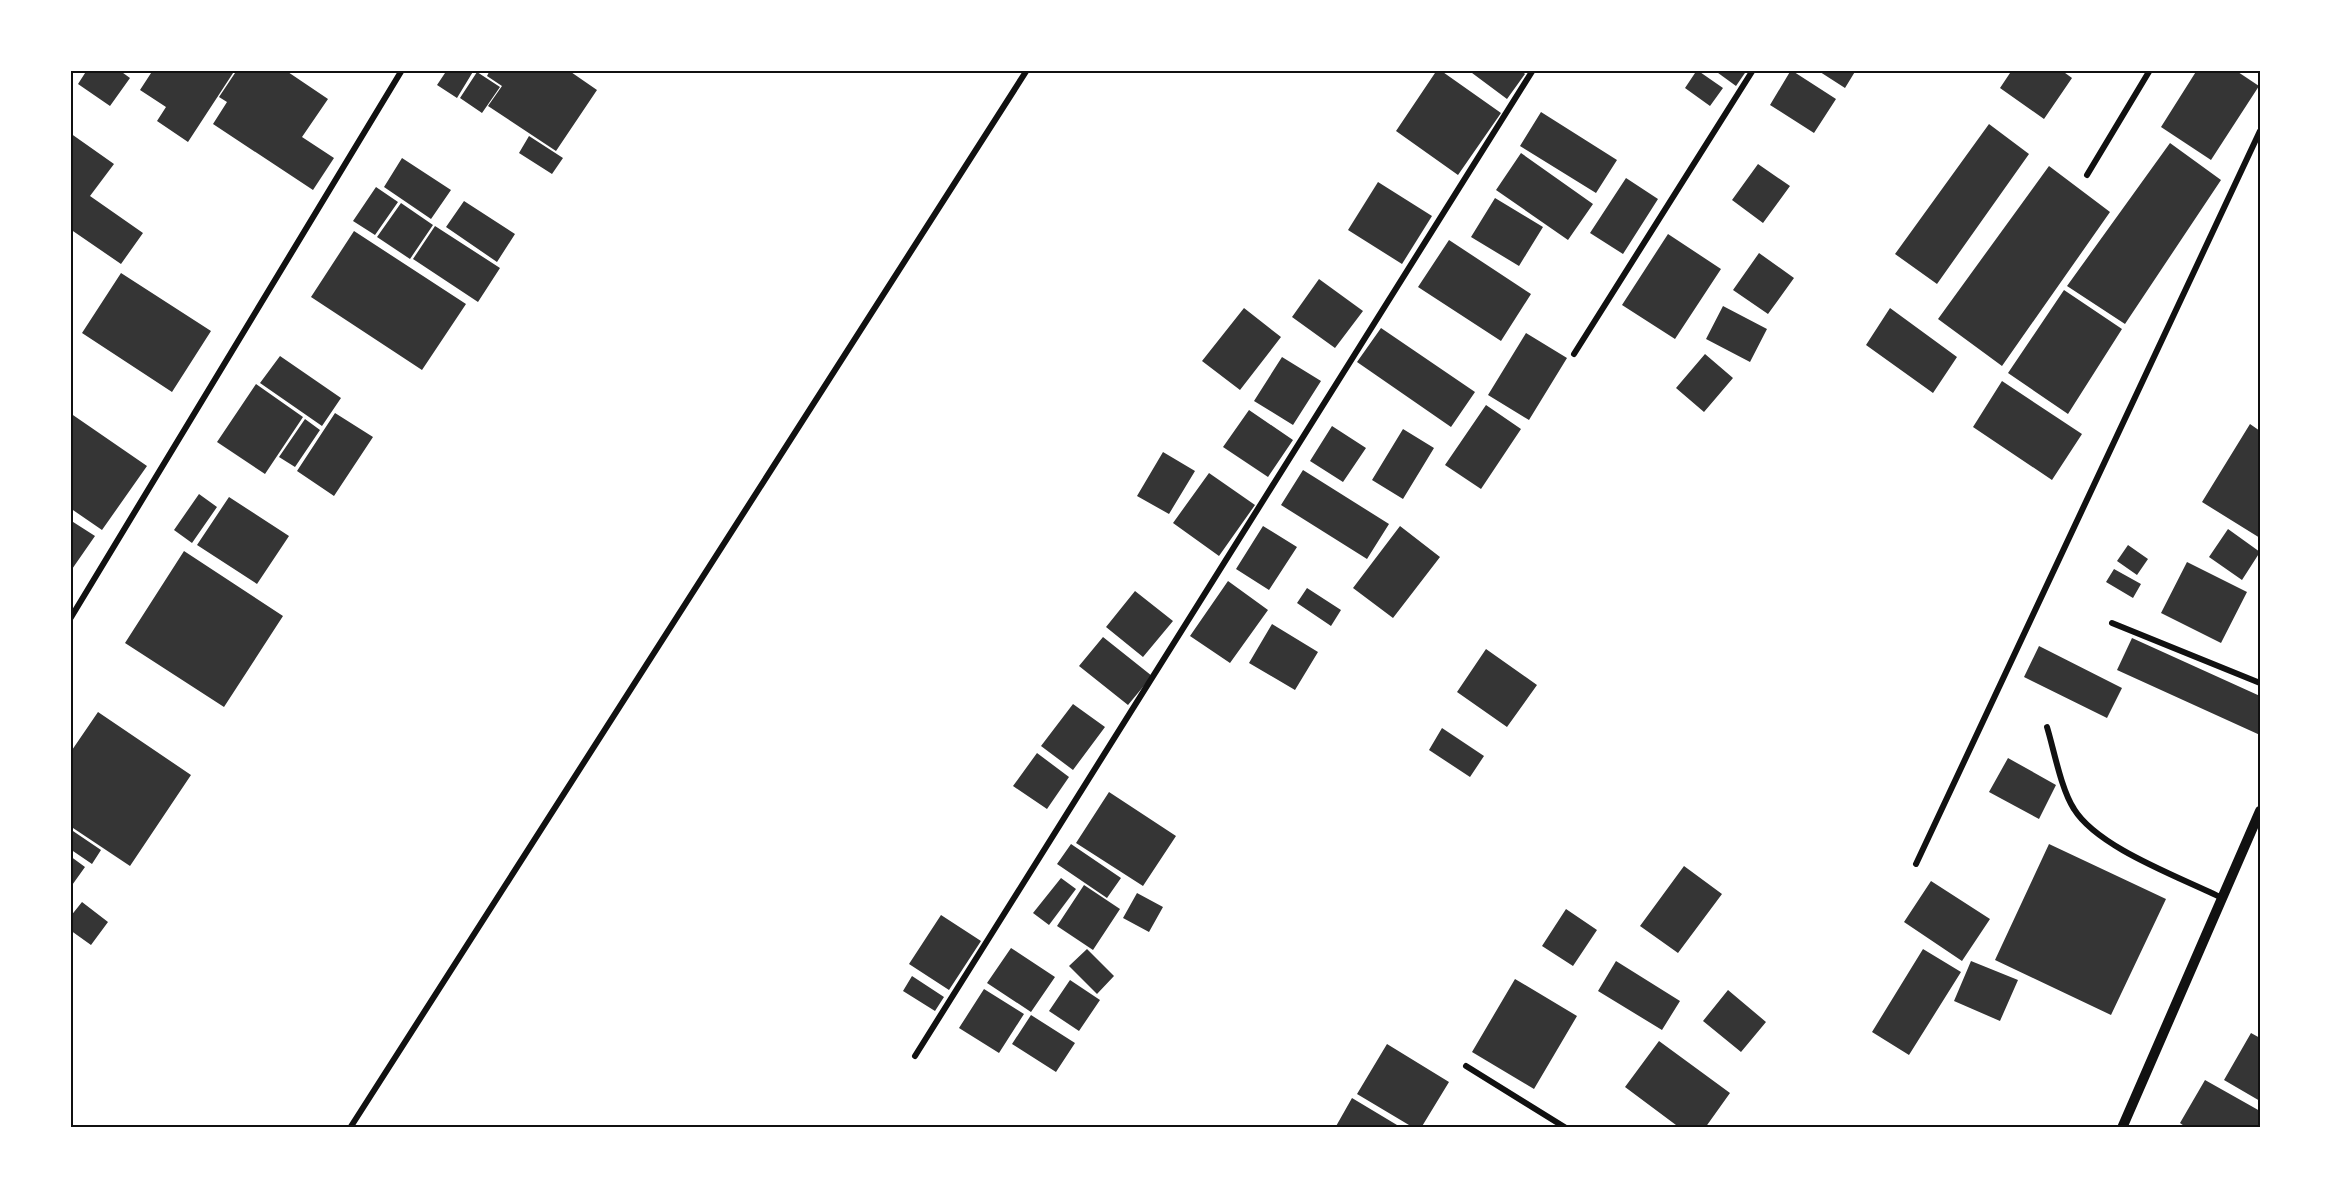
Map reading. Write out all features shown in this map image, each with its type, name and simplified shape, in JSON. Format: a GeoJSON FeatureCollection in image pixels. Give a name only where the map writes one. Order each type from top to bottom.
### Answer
{"type":"FeatureCollection","features":[{"type":"Feature","properties":{"kind":"street"},"geometry":{"type":"LineString","coordinates":[[70,620],[402,70]]}},
{"type":"Feature","properties":{"kind":"street"},"geometry":{"type":"LineString","coordinates":[[350,1128],[1027,70]]}},
{"type":"Feature","properties":{"kind":"street"},"geometry":{"type":"LineString","coordinates":[[915,1056],[1533,70]]}},
{"type":"Feature","properties":{"kind":"street"},"geometry":{"type":"LineString","coordinates":[[1574,354],[1753,70]]}},
{"type":"Feature","properties":{"kind":"street"},"geometry":{"type":"LineString","coordinates":[[2086,175],[2150,70]]}},
{"type":"Feature","properties":{"kind":"street"},"geometry":{"type":"LineString","coordinates":[[1916,864],[2260,131]]}},
{"type":"Feature","properties":{"kind":"street"},"geometry":{"type":"LineString","coordinates":[[2112,623],[2260,683]]}},
{"type":"Feature","properties":{"kind":"street"},"geometry":{"type":"LineString","coordinates":[[2047,726],[2060,774],[2073,809],[2093,832],[2113,845],[2222,898]]}},
{"type":"Feature","properties":{"kind":"street"},"geometry":{"type":"LineString","coordinates":[[2122,1128],[2260,811]]}},
{"type":"Feature","properties":{"kind":"street"},"geometry":{"type":"LineString","coordinates":[[1466,1066],[1566,1128]]}},
{"type":"Feature","properties":{"kind":"building"},"geometry":{"type":"Polygon","coordinates":[[[87,70],[119,70],[130,78],[110,106],[78,84],[87,70]]]}},
{"type":"Feature","properties":{"kind":"building"},"geometry":{"type":"Polygon","coordinates":[[[153,70],[235,70],[188,142],[157,121],[166,107],[140,90],[153,70]]]}},
{"type":"Feature","properties":{"kind":"building"},"geometry":{"type":"Polygon","coordinates":[[[237,70],[285,70],[328,99],[302,137],[334,158],[313,190],[213,124],[227,102],[219,97],[237,70]]]}},
{"type":"Feature","properties":{"kind":"building"},"geometry":{"type":"Polygon","coordinates":[[[447,70],[474,70],[457,98],[437,85],[447,70]]]}},
{"type":"Feature","properties":{"kind":"building"},"geometry":{"type":"Polygon","coordinates":[[[490,70],[568,70],[597,90],[556,151],[488,106],[502,86],[487,76],[490,70]]]}},
{"type":"Feature","properties":{"kind":"building"},"geometry":{"type":"Polygon","coordinates":[[[1437,70],[1501,113],[1458,175],[1396,131],[1437,70]]]}},
{"type":"Feature","properties":{"kind":"building"},"geometry":{"type":"Polygon","coordinates":[[[1468,70],[1521,70],[1525,74],[1507,99],[1468,70]]]}},
{"type":"Feature","properties":{"kind":"building"},"geometry":{"type":"Polygon","coordinates":[[[1697,70],[1723,88],[1710,106],[1685,88],[1697,70]]]}},
{"type":"Feature","properties":{"kind":"building"},"geometry":{"type":"Polygon","coordinates":[[[1714,70],[1747,70],[1736,86],[1714,70]]]}},
{"type":"Feature","properties":{"kind":"building"},"geometry":{"type":"Polygon","coordinates":[[[1791,70],[1836,99],[1814,133],[1770,105],[1791,70]]]}},
{"type":"Feature","properties":{"kind":"building"},"geometry":{"type":"Polygon","coordinates":[[[1817,70],[1856,70],[1845,88],[1817,70]]]}},
{"type":"Feature","properties":{"kind":"building"},"geometry":{"type":"Polygon","coordinates":[[[2012,70],[2061,70],[2072,78],[2044,119],[2000,88],[2012,70]]]}},
{"type":"Feature","properties":{"kind":"building"},"geometry":{"type":"Polygon","coordinates":[[[2197,70],[2235,70],[2259,86],[2211,160],[2161,127],[2197,70]]]}},
{"type":"Feature","properties":{"kind":"building"},"geometry":{"type":"Polygon","coordinates":[[[477,72],[500,87],[482,113],[460,98],[477,72]]]}},
{"type":"Feature","properties":{"kind":"building"},"geometry":{"type":"Polygon","coordinates":[[[1541,112],[1617,160],[1596,193],[1520,146],[1541,112]]]}},
{"type":"Feature","properties":{"kind":"building"},"geometry":{"type":"Polygon","coordinates":[[[1989,124],[2029,154],[1937,284],[1895,254],[1989,124]]]}},
{"type":"Feature","properties":{"kind":"building"},"geometry":{"type":"Polygon","coordinates":[[[70,133],[114,164],[90,196],[143,233],[121,264],[70,229],[70,133]]]}},
{"type":"Feature","properties":{"kind":"building"},"geometry":{"type":"Polygon","coordinates":[[[529,136],[563,158],[552,174],[519,153],[529,136]]]}},
{"type":"Feature","properties":{"kind":"building"},"geometry":{"type":"Polygon","coordinates":[[[2170,143],[2221,180],[2125,324],[2067,286],[2170,143]]]}},
{"type":"Feature","properties":{"kind":"building"},"geometry":{"type":"Polygon","coordinates":[[[1521,153],[1593,204],[1568,240],[1496,190],[1521,153]]]}},
{"type":"Feature","properties":{"kind":"building"},"geometry":{"type":"Polygon","coordinates":[[[402,158],[451,190],[431,219],[384,187],[402,158]]]}},
{"type":"Feature","properties":{"kind":"building"},"geometry":{"type":"Polygon","coordinates":[[[1758,164],[1790,186],[1763,223],[1732,200],[1758,164]]]}},
{"type":"Feature","properties":{"kind":"building"},"geometry":{"type":"Polygon","coordinates":[[[2049,166],[2110,212],[2002,366],[1938,319],[2049,166]]]}},
{"type":"Feature","properties":{"kind":"building"},"geometry":{"type":"Polygon","coordinates":[[[1626,178],[1658,199],[1623,254],[1590,233],[1626,178]]]}},
{"type":"Feature","properties":{"kind":"building"},"geometry":{"type":"Polygon","coordinates":[[[1378,182],[1432,216],[1402,264],[1348,230],[1378,182]]]}},
{"type":"Feature","properties":{"kind":"building"},"geometry":{"type":"Polygon","coordinates":[[[376,187],[398,202],[375,235],[353,221],[376,187]]]}},
{"type":"Feature","properties":{"kind":"building"},"geometry":{"type":"Polygon","coordinates":[[[1495,198],[1543,227],[1519,266],[1471,237],[1495,198]]]}},
{"type":"Feature","properties":{"kind":"building"},"geometry":{"type":"Polygon","coordinates":[[[464,201],[515,234],[497,262],[446,227],[464,201]]]}},
{"type":"Feature","properties":{"kind":"building"},"geometry":{"type":"Polygon","coordinates":[[[401,203],[433,225],[410,259],[377,237],[401,203]]]}},
{"type":"Feature","properties":{"kind":"building"},"geometry":{"type":"Polygon","coordinates":[[[435,226],[500,268],[478,302],[413,259],[435,226]]]}},
{"type":"Feature","properties":{"kind":"building"},"geometry":{"type":"Polygon","coordinates":[[[354,231],[466,304],[422,370],[311,297],[354,231]]]}},
{"type":"Feature","properties":{"kind":"building"},"geometry":{"type":"Polygon","coordinates":[[[1668,234],[1721,269],[1675,339],[1622,305],[1668,234]]]}},
{"type":"Feature","properties":{"kind":"building"},"geometry":{"type":"Polygon","coordinates":[[[1449,240],[1531,294],[1501,341],[1418,287],[1449,240]]]}},
{"type":"Feature","properties":{"kind":"building"},"geometry":{"type":"Polygon","coordinates":[[[1759,253],[1794,278],[1768,314],[1733,290],[1759,253]]]}},
{"type":"Feature","properties":{"kind":"building"},"geometry":{"type":"Polygon","coordinates":[[[121,273],[211,331],[172,392],[82,333],[121,273]]]}},
{"type":"Feature","properties":{"kind":"building"},"geometry":{"type":"Polygon","coordinates":[[[1319,279],[1363,311],[1335,348],[1292,317],[1319,279]]]}},
{"type":"Feature","properties":{"kind":"building"},"geometry":{"type":"Polygon","coordinates":[[[2064,290],[2122,329],[2068,414],[2008,373],[2064,290]]]}},
{"type":"Feature","properties":{"kind":"building"},"geometry":{"type":"Polygon","coordinates":[[[1723,306],[1767,329],[1750,362],[1706,339],[1723,306]]]}},
{"type":"Feature","properties":{"kind":"building"},"geometry":{"type":"Polygon","coordinates":[[[1244,308],[1281,337],[1240,390],[1202,361],[1244,308]]]}},
{"type":"Feature","properties":{"kind":"building"},"geometry":{"type":"Polygon","coordinates":[[[1890,308],[1957,357],[1933,393],[1866,345],[1890,308]]]}},
{"type":"Feature","properties":{"kind":"building"},"geometry":{"type":"Polygon","coordinates":[[[1381,328],[1475,392],[1451,427],[1357,362],[1381,328]]]}},
{"type":"Feature","properties":{"kind":"building"},"geometry":{"type":"Polygon","coordinates":[[[1526,333],[1567,358],[1529,420],[1488,395],[1526,333]]]}},
{"type":"Feature","properties":{"kind":"building"},"geometry":{"type":"Polygon","coordinates":[[[1705,354],[1733,378],[1704,412],[1676,388],[1705,354]]]}},
{"type":"Feature","properties":{"kind":"building"},"geometry":{"type":"Polygon","coordinates":[[[280,356],[341,398],[322,426],[260,383],[280,356]]]}},
{"type":"Feature","properties":{"kind":"building"},"geometry":{"type":"Polygon","coordinates":[[[1282,357],[1321,381],[1293,425],[1254,401],[1282,357]]]}},
{"type":"Feature","properties":{"kind":"building"},"geometry":{"type":"Polygon","coordinates":[[[2002,381],[2082,434],[2052,480],[1973,427],[2002,381]]]}},
{"type":"Feature","properties":{"kind":"building"},"geometry":{"type":"Polygon","coordinates":[[[256,384],[303,417],[265,474],[217,442],[256,384]]]}},
{"type":"Feature","properties":{"kind":"building"},"geometry":{"type":"Polygon","coordinates":[[[1486,405],[1521,429],[1481,489],[1445,465],[1486,405]]]}},
{"type":"Feature","properties":{"kind":"building"},"geometry":{"type":"Polygon","coordinates":[[[1249,410],[1293,440],[1268,477],[1223,447],[1249,410]]]}},
{"type":"Feature","properties":{"kind":"building"},"geometry":{"type":"Polygon","coordinates":[[[70,413],[147,466],[102,530],[70,508],[70,413]]]}},
{"type":"Feature","properties":{"kind":"building"},"geometry":{"type":"Polygon","coordinates":[[[335,413],[373,437],[334,496],[297,471],[335,413]]]}},
{"type":"Feature","properties":{"kind":"building"},"geometry":{"type":"Polygon","coordinates":[[[305,419],[320,430],[295,467],[279,457],[305,419]]]}},
{"type":"Feature","properties":{"kind":"building"},"geometry":{"type":"Polygon","coordinates":[[[2250,424],[2260,431],[2260,538],[2202,502],[2250,424]]]}},
{"type":"Feature","properties":{"kind":"building"},"geometry":{"type":"Polygon","coordinates":[[[1332,426],[1366,448],[1343,482],[1310,461],[1332,426]]]}},
{"type":"Feature","properties":{"kind":"building"},"geometry":{"type":"Polygon","coordinates":[[[1403,429],[1434,448],[1403,499],[1372,480],[1403,429]]]}},
{"type":"Feature","properties":{"kind":"building"},"geometry":{"type":"Polygon","coordinates":[[[1163,452],[1195,471],[1169,514],[1137,496],[1163,452]]]}},
{"type":"Feature","properties":{"kind":"building"},"geometry":{"type":"Polygon","coordinates":[[[1303,470],[1389,524],[1367,559],[1281,505],[1303,470]]]}},
{"type":"Feature","properties":{"kind":"building"},"geometry":{"type":"Polygon","coordinates":[[[1209,473],[1255,505],[1219,556],[1173,523],[1209,473]]]}},
{"type":"Feature","properties":{"kind":"building"},"geometry":{"type":"Polygon","coordinates":[[[199,494],[217,507],[192,543],[174,530],[199,494]]]}},
{"type":"Feature","properties":{"kind":"building"},"geometry":{"type":"Polygon","coordinates":[[[229,497],[289,536],[257,584],[197,545],[229,497]]]}},
{"type":"Feature","properties":{"kind":"building"},"geometry":{"type":"Polygon","coordinates":[[[70,520],[95,536],[70,572],[70,520]]]}},
{"type":"Feature","properties":{"kind":"building"},"geometry":{"type":"Polygon","coordinates":[[[1263,526],[1297,547],[1269,590],[1236,569],[1263,526]]]}},
{"type":"Feature","properties":{"kind":"building"},"geometry":{"type":"Polygon","coordinates":[[[1400,526],[1440,557],[1393,618],[1353,588],[1400,526]]]}},
{"type":"Feature","properties":{"kind":"building"},"geometry":{"type":"Polygon","coordinates":[[[2228,529],[2260,552],[2242,580],[2209,557],[2228,529]]]}},
{"type":"Feature","properties":{"kind":"building"},"geometry":{"type":"Polygon","coordinates":[[[2128,545],[2148,559],[2137,575],[2117,561],[2128,545]]]}},
{"type":"Feature","properties":{"kind":"building"},"geometry":{"type":"Polygon","coordinates":[[[184,551],[283,616],[224,707],[125,643],[184,551]]]}},
{"type":"Feature","properties":{"kind":"building"},"geometry":{"type":"Polygon","coordinates":[[[2187,562],[2247,592],[2221,643],[2161,613],[2187,562]]]}},
{"type":"Feature","properties":{"kind":"building"},"geometry":{"type":"Polygon","coordinates":[[[2114,569],[2141,584],[2133,598],[2106,582],[2114,569]]]}},
{"type":"Feature","properties":{"kind":"building"},"geometry":{"type":"Polygon","coordinates":[[[1228,581],[1268,610],[1230,663],[1190,636],[1228,581]]]}},
{"type":"Feature","properties":{"kind":"building"},"geometry":{"type":"Polygon","coordinates":[[[1307,588],[1341,610],[1331,626],[1297,603],[1307,588]]]}},
{"type":"Feature","properties":{"kind":"building"},"geometry":{"type":"Polygon","coordinates":[[[1135,591],[1173,621],[1143,657],[1106,627],[1135,591]]]}},
{"type":"Feature","properties":{"kind":"building"},"geometry":{"type":"Polygon","coordinates":[[[1272,624],[1318,652],[1295,690],[1249,663],[1272,624]]]}},
{"type":"Feature","properties":{"kind":"building"},"geometry":{"type":"Polygon","coordinates":[[[1103,637],[1152,676],[1128,705],[1079,666],[1103,637]]]}},
{"type":"Feature","properties":{"kind":"building"},"geometry":{"type":"Polygon","coordinates":[[[2132,638],[2260,696],[2260,735],[2117,670],[2132,638]]]}},
{"type":"Feature","properties":{"kind":"building"},"geometry":{"type":"Polygon","coordinates":[[[2039,646],[2122,688],[2107,718],[2024,677],[2039,646]]]}},
{"type":"Feature","properties":{"kind":"building"},"geometry":{"type":"Polygon","coordinates":[[[1486,649],[1537,685],[1507,727],[1457,692],[1486,649]]]}},
{"type":"Feature","properties":{"kind":"building"},"geometry":{"type":"Polygon","coordinates":[[[1073,704],[1105,727],[1073,770],[1041,746],[1073,704]]]}},
{"type":"Feature","properties":{"kind":"building"},"geometry":{"type":"Polygon","coordinates":[[[98,712],[191,775],[130,866],[70,826],[70,753],[98,712]]]}},
{"type":"Feature","properties":{"kind":"building"},"geometry":{"type":"Polygon","coordinates":[[[1442,728],[1484,756],[1470,777],[1429,750],[1442,728]]]}},
{"type":"Feature","properties":{"kind":"building"},"geometry":{"type":"Polygon","coordinates":[[[1037,753],[1069,777],[1047,809],[1013,786],[1037,753]]]}},
{"type":"Feature","properties":{"kind":"building"},"geometry":{"type":"Polygon","coordinates":[[[2008,758],[2056,785],[2039,819],[1989,792],[2008,758]]]}},
{"type":"Feature","properties":{"kind":"building"},"geometry":{"type":"Polygon","coordinates":[[[1109,792],[1176,836],[1143,886],[1076,843],[1109,792]]]}},
{"type":"Feature","properties":{"kind":"building"},"geometry":{"type":"Polygon","coordinates":[[[70,829],[101,850],[92,864],[70,849],[70,829]]]}},
{"type":"Feature","properties":{"kind":"building"},"geometry":{"type":"Polygon","coordinates":[[[1071,844],[1121,878],[1107,898],[1057,864],[1071,844]]]}},
{"type":"Feature","properties":{"kind":"building"},"geometry":{"type":"Polygon","coordinates":[[[2049,844],[2166,899],[2111,1015],[1995,960],[2049,844]]]}},
{"type":"Feature","properties":{"kind":"building"},"geometry":{"type":"Polygon","coordinates":[[[70,856],[85,867],[70,888],[70,856]]]}},
{"type":"Feature","properties":{"kind":"building"},"geometry":{"type":"Polygon","coordinates":[[[1684,866],[1722,894],[1678,953],[1640,926],[1684,866]]]}},
{"type":"Feature","properties":{"kind":"building"},"geometry":{"type":"Polygon","coordinates":[[[1061,878],[1076,889],[1049,925],[1033,913],[1061,878]]]}},
{"type":"Feature","properties":{"kind":"building"},"geometry":{"type":"Polygon","coordinates":[[[1931,881],[1990,919],[1962,961],[1904,922],[1931,881]]]}},
{"type":"Feature","properties":{"kind":"building"},"geometry":{"type":"Polygon","coordinates":[[[1084,885],[1120,909],[1093,950],[1057,926],[1084,885]]]}},
{"type":"Feature","properties":{"kind":"building"},"geometry":{"type":"Polygon","coordinates":[[[1137,893],[1163,907],[1149,932],[1123,918],[1137,893]]]}},
{"type":"Feature","properties":{"kind":"building"},"geometry":{"type":"Polygon","coordinates":[[[82,902],[108,922],[91,945],[70,930],[70,917],[82,902]]]}},
{"type":"Feature","properties":{"kind":"building"},"geometry":{"type":"Polygon","coordinates":[[[1566,909],[1597,930],[1573,966],[1542,946],[1566,909]]]}},
{"type":"Feature","properties":{"kind":"building"},"geometry":{"type":"Polygon","coordinates":[[[941,915],[981,941],[949,990],[909,964],[941,915]]]}},
{"type":"Feature","properties":{"kind":"building"},"geometry":{"type":"Polygon","coordinates":[[[1011,948],[1055,977],[1031,1012],[987,983],[1011,948]]]}},
{"type":"Feature","properties":{"kind":"building"},"geometry":{"type":"Polygon","coordinates":[[[1087,949],[1114,976],[1097,994],[1069,966],[1087,949]]]}},
{"type":"Feature","properties":{"kind":"building"},"geometry":{"type":"Polygon","coordinates":[[[1923,949],[1961,972],[1909,1055],[1872,1032],[1923,949]]]}},
{"type":"Feature","properties":{"kind":"building"},"geometry":{"type":"Polygon","coordinates":[[[1616,961],[1680,1001],[1662,1030],[1598,991],[1616,961]]]}},
{"type":"Feature","properties":{"kind":"building"},"geometry":{"type":"Polygon","coordinates":[[[1971,961],[2018,980],[2000,1021],[1954,1001],[1971,961]]]}},
{"type":"Feature","properties":{"kind":"building"},"geometry":{"type":"Polygon","coordinates":[[[912,976],[944,997],[935,1011],[903,991],[912,976]]]}},
{"type":"Feature","properties":{"kind":"building"},"geometry":{"type":"Polygon","coordinates":[[[1515,979],[1577,1016],[1534,1089],[1472,1052],[1515,979]]]}},
{"type":"Feature","properties":{"kind":"building"},"geometry":{"type":"Polygon","coordinates":[[[1070,980],[1100,1000],[1079,1031],[1049,1011],[1070,980]]]}},
{"type":"Feature","properties":{"kind":"building"},"geometry":{"type":"Polygon","coordinates":[[[984,989],[1024,1014],[999,1053],[959,1028],[984,989]]]}},
{"type":"Feature","properties":{"kind":"building"},"geometry":{"type":"Polygon","coordinates":[[[1728,990],[1766,1022],[1741,1052],[1703,1021],[1728,990]]]}},
{"type":"Feature","properties":{"kind":"building"},"geometry":{"type":"Polygon","coordinates":[[[1031,1015],[1075,1043],[1056,1072],[1012,1044],[1031,1015]]]}},
{"type":"Feature","properties":{"kind":"building"},"geometry":{"type":"Polygon","coordinates":[[[2251,1033],[2260,1038],[2260,1101],[2224,1080],[2251,1033]]]}},
{"type":"Feature","properties":{"kind":"building"},"geometry":{"type":"Polygon","coordinates":[[[1659,1041],[1730,1093],[1705,1128],[1680,1128],[1625,1087],[1659,1041]]]}},
{"type":"Feature","properties":{"kind":"building"},"geometry":{"type":"Polygon","coordinates":[[[1387,1044],[1449,1082],[1421,1128],[1414,1128],[1357,1094],[1387,1044]]]}},
{"type":"Feature","properties":{"kind":"building"},"geometry":{"type":"Polygon","coordinates":[[[2205,1080],[2260,1111],[2260,1128],[2187,1128],[2180,1123],[2205,1080]]]}},
{"type":"Feature","properties":{"kind":"building"},"geometry":{"type":"Polygon","coordinates":[[[1352,1098],[1402,1128],[1335,1128],[1352,1098]]]}}]}
